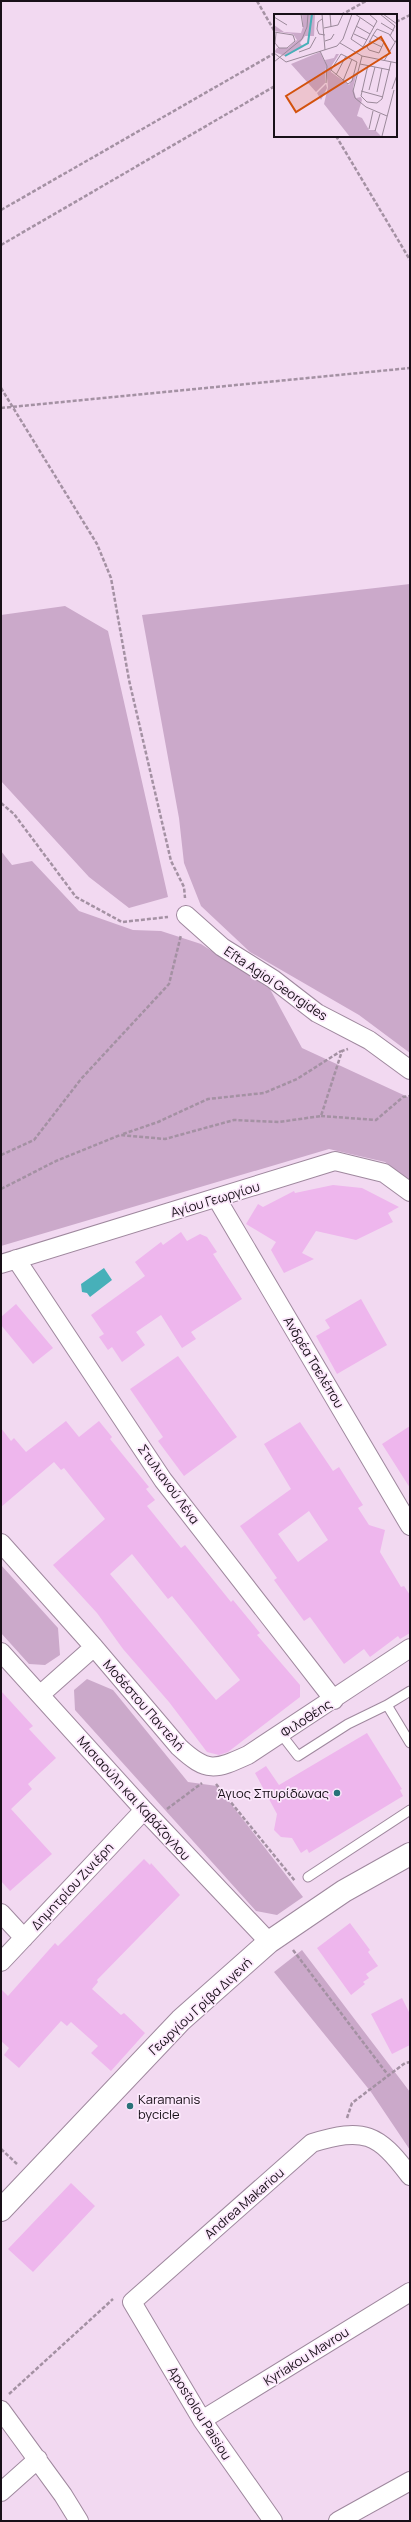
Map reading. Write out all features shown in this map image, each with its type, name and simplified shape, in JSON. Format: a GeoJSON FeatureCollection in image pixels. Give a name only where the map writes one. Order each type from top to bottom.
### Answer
{"type":"FeatureCollection","features":[{"type":"Feature","properties":{"kind":"street","name":"Efta Agioi Georgides"},"geometry":{"type":"LineString","coordinates":[[186,915],[222,947],[274,979],[317,1013],[369,1040],[410,1070]]}},
{"type":"Feature","properties":{"kind":"street","name":"Αγίου Γεωργίου"},"geometry":{"type":"LineString","coordinates":[[8,1262],[217,1199],[335,1161],[384,1173],[410,1192]]}},
{"type":"Feature","properties":{"kind":"street","name":"Ανδρέα Τσελέπου"},"geometry":{"type":"LineString","coordinates":[[217,1199],[410,1526]]}},
{"type":"Feature","properties":{"kind":"street","name":"Στυλιανού Λένα"},"geometry":{"type":"LineString","coordinates":[[8,1262],[163,1480],[334,1700]]}},
{"type":"Feature","properties":{"kind":"street","name":"Μοδέστου Παντελή"},"geometry":{"type":"LineString","coordinates":[[1,1543],[94,1647],[179,1747],[204,1768]]}},
{"type":"Feature","properties":{"kind":"street","name":"Μοδέστου Παντελή"},"geometry":{"type":"LineString","coordinates":[[41,1694],[94,1647]]}},
{"type":"Feature","properties":{"kind":"street","name":"Φιλοθέης"},"geometry":{"type":"LineString","coordinates":[[204,1768],[222,1767],[281,1734],[410,1648]]}},
{"type":"Feature","properties":{"kind":"street","name":"Μισιαούλη και Καβάζογλου"},"geometry":{"type":"LineString","coordinates":[[1,1652],[41,1694],[148,1815],[275,1938]]}},
{"type":"Feature","properties":{"kind":"street","name":"Δημητρίου Ζινιέρη"},"geometry":{"type":"LineString","coordinates":[[1,1962],[148,1815]]}},
{"type":"Feature","properties":{"kind":"street","name":"Γεωργίου Γρίβα Διγενή"},"geometry":{"type":"LineString","coordinates":[[1,2210],[181,2020],[275,1938],[344,1891],[410,1854]]}},
{"type":"Feature","properties":{"kind":"street"},"geometry":{"type":"LineString","coordinates":[[1,1913],[24,1938]]}},
{"type":"Feature","properties":{"kind":"street","name":"Andrea Makariou"},"geometry":{"type":"LineString","coordinates":[[132,2302],[312,2143],[341,2134],[369,2137],[391,2150],[410,2176]]}},
{"type":"Feature","properties":{"kind":"street","name":"Kyriakou Mavrou"},"geometry":{"type":"LineString","coordinates":[[202,2420],[410,2292]]}},
{"type":"Feature","properties":{"kind":"street","name":"Apostolou Paisiou"},"geometry":{"type":"LineString","coordinates":[[132,2302],[202,2420],[273,2521]]}},
{"type":"Feature","properties":{"kind":"street"},"geometry":{"type":"LineString","coordinates":[[4,2403],[38,2459],[79,2521]]}},
{"type":"Feature","properties":{"kind":"street"},"geometry":{"type":"LineString","coordinates":[[1,2492],[38,2459]]}},
{"type":"Feature","properties":{"kind":"street"},"geometry":{"type":"LineString","coordinates":[[338,2521],[410,2480]]}},
{"type":"Feature","properties":{"kind":"lane"},"geometry":{"type":"LineString","coordinates":[[281,1734],[298,1756],[348,1724],[387,1705],[410,1691]]}},
{"type":"Feature","properties":{"kind":"lane"},"geometry":{"type":"LineString","coordinates":[[387,1705],[410,1743]]}},
{"type":"Feature","properties":{"kind":"lane"},"geometry":{"type":"LineString","coordinates":[[308,1877],[410,1810]]}},
{"type":"Feature","properties":{"kind":"path"},"geometry":{"type":"LineString","coordinates":[[257,1],[274,30]]}},
{"type":"Feature","properties":{"kind":"path"},"geometry":{"type":"LineString","coordinates":[[343,14],[366,1]]}},
{"type":"Feature","properties":{"kind":"path"},"geometry":{"type":"LineString","coordinates":[[397,22],[410,15]]}},
{"type":"Feature","properties":{"kind":"path"},"geometry":{"type":"LineString","coordinates":[[1,210],[274,54]]}},
{"type":"Feature","properties":{"kind":"path"},"geometry":{"type":"LineString","coordinates":[[1,245],[274,87]]}},
{"type":"Feature","properties":{"kind":"path"},"geometry":{"type":"LineString","coordinates":[[337,137],[410,260]]}},
{"type":"Feature","properties":{"kind":"path"},"geometry":{"type":"LineString","coordinates":[[1,408],[410,368]]}},
{"type":"Feature","properties":{"kind":"path"},"geometry":{"type":"LineString","coordinates":[[1,388],[97,544],[111,578],[130,680],[171,862],[184,888],[186,915],[169,984],[81,1079],[34,1140],[1,1154]]}},
{"type":"Feature","properties":{"kind":"path"},"geometry":{"type":"LineString","coordinates":[[1,803],[14,814],[76,897],[122,922],[186,915]]}},
{"type":"Feature","properties":{"kind":"path"},"geometry":{"type":"LineString","coordinates":[[1,1189],[56,1161],[120,1135],[158,1122],[208,1099],[264,1093],[297,1080],[342,1051],[369,1040]]}},
{"type":"Feature","properties":{"kind":"path"},"geometry":{"type":"LineString","coordinates":[[321,1116],[342,1051]]}},
{"type":"Feature","properties":{"kind":"path"},"geometry":{"type":"LineString","coordinates":[[120,1135],[165,1139],[234,1120],[278,1122],[321,1116],[376,1120],[403,1097],[410,1096]]}},
{"type":"Feature","properties":{"kind":"path"},"geometry":{"type":"LineString","coordinates":[[148,1815],[204,1768],[298,1885]]}},
{"type":"Feature","properties":{"kind":"path"},"geometry":{"type":"LineString","coordinates":[[275,1938],[388,2075]]}},
{"type":"Feature","properties":{"kind":"path"},"geometry":{"type":"LineString","coordinates":[[341,2134],[352,2104],[388,2075],[405,2063],[410,2062]]}},
{"type":"Feature","properties":{"kind":"path"},"geometry":{"type":"LineString","coordinates":[[4,2403],[113,2299],[132,2302]]}},
{"type":"Feature","properties":{"kind":"shaded area"},"geometry":{"type":"Polygon","coordinates":[[[410,584],[410,1053],[359,1015],[250,952],[201,906],[184,863],[179,818],[142,615],[410,584]]]}},
{"type":"Feature","properties":{"kind":"shaded area"},"geometry":{"type":"Polygon","coordinates":[[[65,606],[108,631],[168,897],[129,908],[89,877],[1,781],[1,615],[65,606]]]}},
{"type":"Feature","properties":{"kind":"shaded area"},"geometry":{"type":"Polygon","coordinates":[[[1,851],[12,865],[32,861],[79,911],[133,930],[161,931],[201,944],[270,989],[302,1048],[410,1098],[410,1182],[385,1162],[329,1149],[1,1246],[1,851]]]}},
{"type":"Feature","properties":{"kind":"shaded area"},"geometry":{"type":"Polygon","coordinates":[[[1,1565],[58,1628],[60,1655],[45,1665],[29,1664],[1,1633],[1,1565]]]}},
{"type":"Feature","properties":{"kind":"shaded area"},"geometry":{"type":"Polygon","coordinates":[[[87,1679],[113,1690],[188,1782],[217,1786],[303,1897],[277,1915],[256,1911],[75,1710],[74,1690],[87,1679]]]}},
{"type":"Feature","properties":{"kind":"shaded area"},"geometry":{"type":"Polygon","coordinates":[[[302,1950],[410,2092],[410,2150],[371,2092],[274,1972],[302,1950]]]}},
{"type":"Feature","properties":{"kind":"water"},"geometry":{"type":"Polygon","coordinates":[[[104,1268],[112,1280],[90,1297],[87,1293],[82,1292],[81,1284],[104,1268]]]}},
{"type":"Feature","properties":{"kind":"building"},"geometry":{"type":"Polygon","coordinates":[[[333,1185],[362,1188],[399,1207],[388,1213],[393,1222],[356,1240],[316,1231],[302,1253],[314,1259],[284,1273],[271,1250],[276,1242],[246,1224],[258,1204],[263,1207],[294,1191],[295,1193],[333,1185]]]}},
{"type":"Feature","properties":{"kind":"building"},"geometry":{"type":"Polygon","coordinates":[[[181,1232],[187,1241],[200,1234],[207,1237],[217,1252],[213,1254],[242,1299],[191,1332],[196,1339],[182,1348],[161,1315],[136,1332],[145,1345],[122,1362],[112,1347],[108,1350],[99,1337],[104,1334],[91,1315],[145,1276],[135,1262],[161,1242],[163,1245],[181,1232]]]}},
{"type":"Feature","properties":{"kind":"building"},"geometry":{"type":"Polygon","coordinates":[[[361,1299],[387,1345],[337,1374],[316,1336],[330,1328],[325,1320],[361,1299]]]}},
{"type":"Feature","properties":{"kind":"building"},"geometry":{"type":"Polygon","coordinates":[[[16,1304],[53,1348],[33,1364],[1,1325],[1,1317],[16,1304]]]}},
{"type":"Feature","properties":{"kind":"building"},"geometry":{"type":"Polygon","coordinates":[[[178,1356],[237,1437],[184,1476],[158,1441],[163,1437],[130,1389],[178,1356]]]}},
{"type":"Feature","properties":{"kind":"building"},"geometry":{"type":"Polygon","coordinates":[[[66,1421],[79,1437],[99,1421],[112,1437],[110,1439],[149,1487],[146,1489],[155,1500],[147,1506],[181,1548],[185,1545],[231,1602],[233,1600],[260,1633],[257,1635],[300,1685],[300,1697],[228,1752],[219,1755],[207,1752],[169,1702],[123,1649],[97,1613],[53,1565],[105,1519],[64,1468],[61,1470],[54,1462],[1,1507],[1,1428],[11,1441],[14,1438],[26,1452],[66,1421]],[[132,1554],[110,1574],[216,1700],[240,1680],[172,1596],[168,1599],[132,1554]]]}},
{"type":"Feature","properties":{"kind":"building"},"geometry":{"type":"Polygon","coordinates":[[[300,1422],[333,1471],[339,1467],[363,1505],[358,1508],[369,1525],[385,1530],[380,1552],[401,1587],[404,1586],[410,1595],[410,1633],[400,1639],[398,1636],[370,1657],[364,1649],[344,1664],[310,1617],[304,1621],[274,1580],[277,1578],[240,1526],[291,1489],[264,1444],[300,1422]],[[309,1511],[278,1534],[298,1562],[328,1540],[309,1511]]]}},
{"type":"Feature","properties":{"kind":"building"},"geometry":{"type":"Polygon","coordinates":[[[410,1426],[410,1488],[382,1444],[410,1426]]]}},
{"type":"Feature","properties":{"kind":"building"},"geometry":{"type":"Polygon","coordinates":[[[1,1691],[33,1726],[29,1729],[56,1758],[28,1784],[32,1789],[11,1809],[52,1854],[10,1891],[1,1881],[1,1691]]]}},
{"type":"Feature","properties":{"kind":"building","name":"Άγιος Σπυρίδωνας"},"geometry":{"type":"Polygon","coordinates":[[[367,1733],[402,1789],[400,1790],[403,1796],[309,1853],[307,1849],[301,1853],[292,1838],[281,1837],[274,1830],[277,1814],[255,1773],[266,1766],[279,1785],[367,1733]]]}},
{"type":"Feature","properties":{"kind":"building"},"geometry":{"type":"Polygon","coordinates":[[[144,1859],[150,1865],[151,1863],[180,1895],[97,1980],[98,1982],[92,1989],[121,2015],[124,2013],[145,2033],[111,2071],[91,2053],[98,2046],[71,2022],[67,2026],[61,2021],[19,2068],[4,2055],[9,2048],[1,2041],[1,1989],[8,1996],[55,1943],[58,1946],[144,1859]]]}},
{"type":"Feature","properties":{"kind":"building"},"geometry":{"type":"Polygon","coordinates":[[[350,1923],[370,1950],[368,1952],[378,1966],[366,1974],[369,1978],[363,1982],[365,1984],[351,1995],[317,1948],[350,1923]]]}},
{"type":"Feature","properties":{"kind":"building"},"geometry":{"type":"Polygon","coordinates":[[[402,1998],[410,2014],[410,2045],[392,2054],[371,2014],[402,1998]]]}},
{"type":"Feature","properties":{"kind":"building"},"geometry":{"type":"Polygon","coordinates":[[[71,2183],[95,2206],[33,2272],[8,2249],[71,2183]]]}},
{"type":"Feature","properties":{"kind":"place","name":"Άγιος Σπυρίδωνας"},"geometry":{"type":"Point","coordinates":[337,1793]}},
{"type":"Feature","properties":{"kind":"place","name":"Karamanis bycicle"},"geometry":{"type":"Point","coordinates":[130,2106]}}]}
